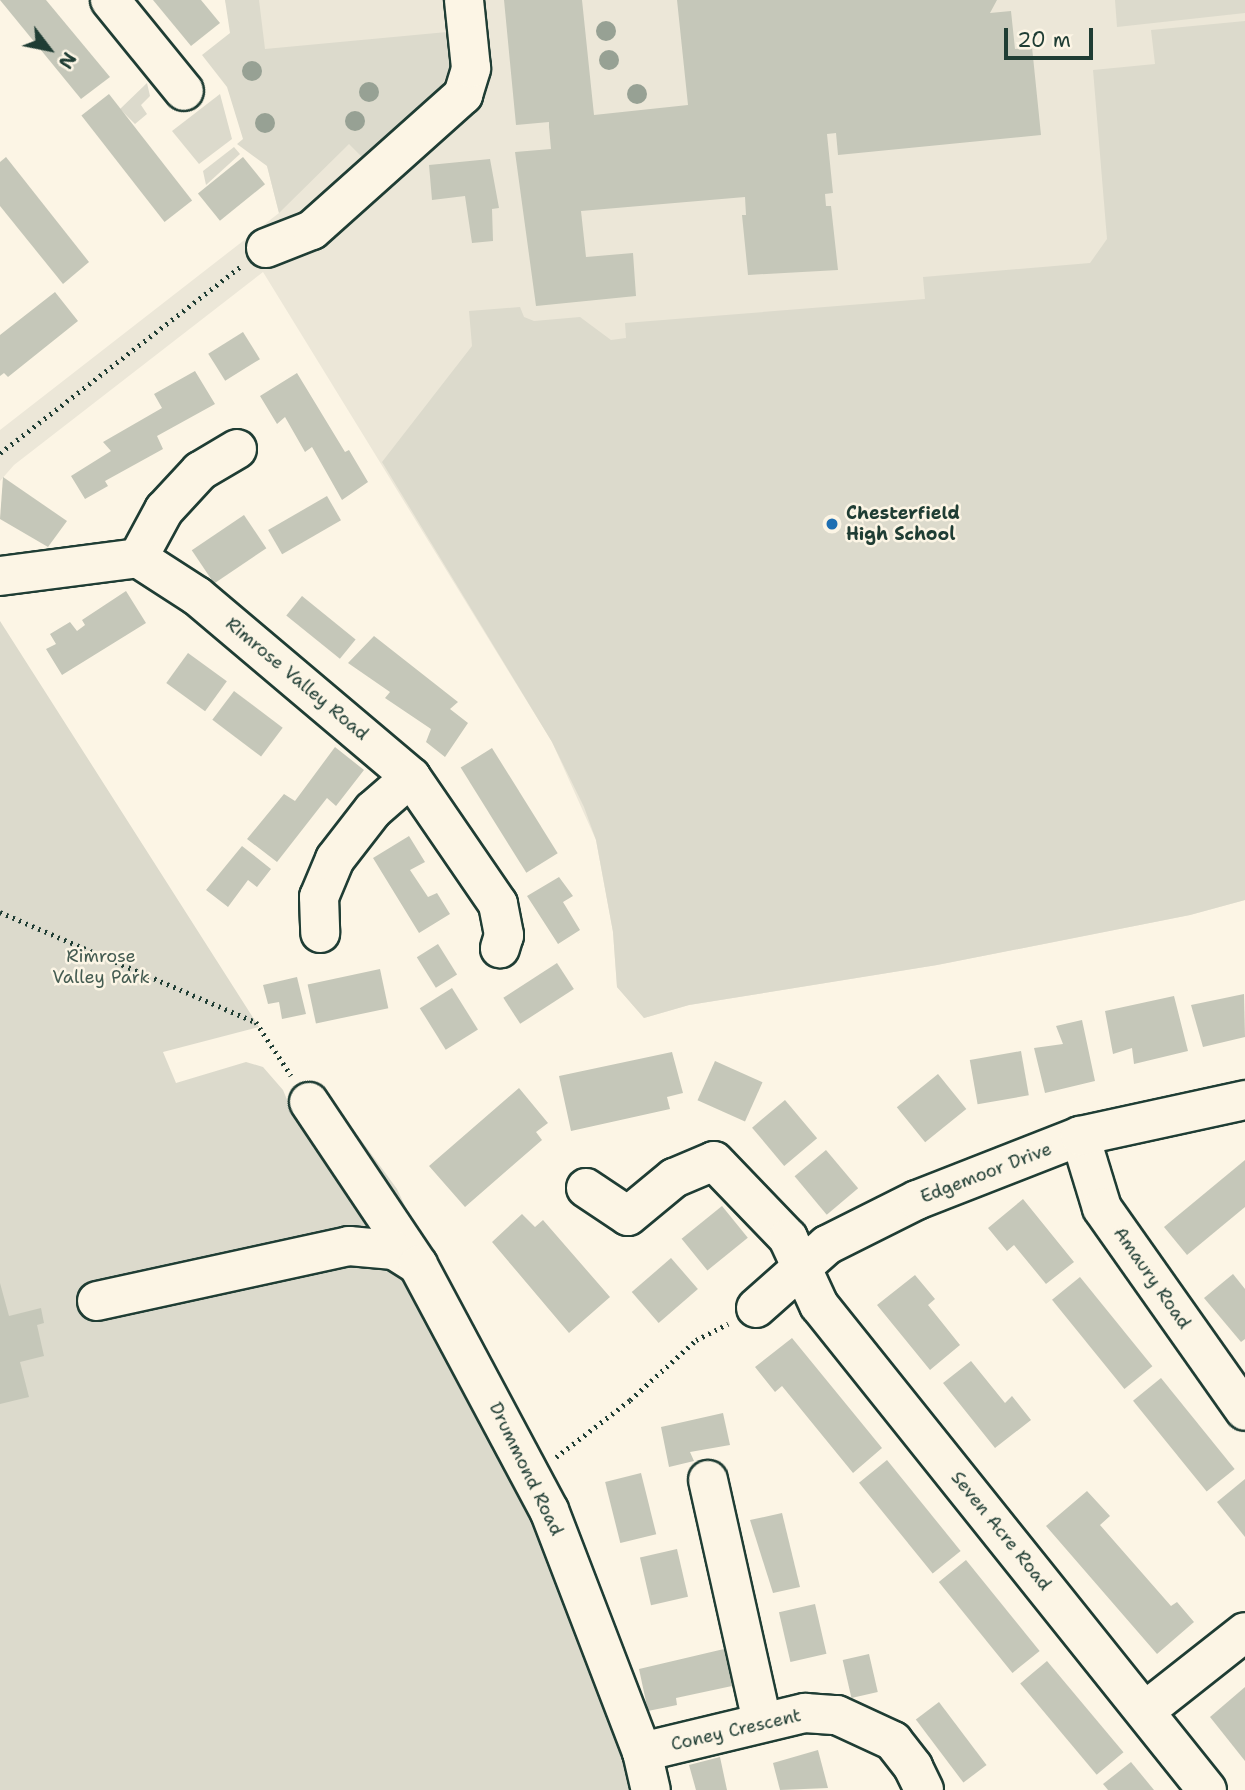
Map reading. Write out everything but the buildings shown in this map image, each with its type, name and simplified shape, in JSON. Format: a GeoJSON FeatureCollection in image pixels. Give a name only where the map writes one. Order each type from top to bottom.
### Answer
{"type":"FeatureCollection","features":[{"type":"Feature","properties":{"kind":"street"},"geometry":{"type":"LineString","coordinates":[[110,0],[184,91]]}},
{"type":"Feature","properties":{"kind":"street"},"geometry":{"type":"LineString","coordinates":[[266,247],[312,230],[463,95],[471,68],[464,0]]}},
{"type":"Feature","properties":{"kind":"street"},"geometry":{"type":"LineString","coordinates":[[0,576],[138,558],[164,510],[200,471],[237,449]]}},
{"type":"Feature","properties":{"kind":"street","name":"Rimrose Valley Road"},"geometry":{"type":"LineString","coordinates":[[138,558],[197,596],[411,777],[498,904],[504,935],[500,948]]}},
{"type":"Feature","properties":{"kind":"street"},"geometry":{"type":"LineString","coordinates":[[320,933],[319,897],[335,859],[373,810],[411,777]]}},
{"type":"Feature","properties":{"kind":"street","name":"Edgemoor Drive"},"geometry":{"type":"LineString","coordinates":[[756,1308],[827,1245],[916,1200],[1080,1136],[1245,1100]]}},
{"type":"Feature","properties":{"kind":"street","name":"Drummond Road"},"geometry":{"type":"LineString","coordinates":[[309,1102],[418,1265],[550,1510],[642,1752],[652,1790]]}},
{"type":"Feature","properties":{"kind":"street","name":"Amaury Road"},"geometry":{"type":"LineString","coordinates":[[1080,1136],[1102,1208],[1245,1411]]}},
{"type":"Feature","properties":{"kind":"street","name":"Seven Acre Road"},"geometry":{"type":"LineString","coordinates":[[586,1188],[628,1216],[674,1178],[714,1161],[788,1238],[819,1305],[1208,1790]]}},
{"type":"Feature","properties":{"kind":"street"},"geometry":{"type":"LineString","coordinates":[[97,1301],[349,1246],[394,1250],[418,1265]]}},
{"type":"Feature","properties":{"kind":"street"},"geometry":{"type":"LineString","coordinates":[[708,1480],[762,1721]]}},
{"type":"Feature","properties":{"kind":"street"},"geometry":{"type":"LineString","coordinates":[[1145,1711],[1245,1633]]}},
{"type":"Feature","properties":{"kind":"street","name":"Coney Crescent"},"geometry":{"type":"LineString","coordinates":[[642,1752],[762,1721],[806,1713],[837,1715],[866,1725],[893,1741],[913,1766],[923,1790]]}},
{"type":"Feature","properties":{"kind":"path"},"geometry":{"type":"LineString","coordinates":[[0,453],[266,247]]}},
{"type":"Feature","properties":{"kind":"path"},"geometry":{"type":"LineString","coordinates":[[0,912],[256,1022],[309,1102]]}},
{"type":"Feature","properties":{"kind":"path"},"geometry":{"type":"LineString","coordinates":[[530,1472],[562,1454],[630,1400],[696,1340],[756,1308]]}},
{"type":"Feature","properties":{"kind":"shaded area","name":"Chesterfield High School"},"geometry":{"type":"Polygon","coordinates":[[[225,0],[1245,0],[1245,900],[1190,915],[937,965],[689,1005],[644,1018],[617,987],[613,932],[596,840],[552,742],[263,272],[14,465],[0,481],[0,430],[279,213],[225,0]]]}},
{"type":"Feature","properties":{"kind":"green space"},"geometry":{"type":"Polygon","coordinates":[[[225,0],[259,0],[265,49],[447,32],[457,52],[438,94],[363,158],[349,144],[279,213],[267,166],[237,144],[243,139],[227,87],[202,55],[230,33],[225,0]]]}},
{"type":"Feature","properties":{"kind":"green space"},"geometry":{"type":"Polygon","coordinates":[[[1115,0],[1245,0],[1245,13],[1117,27],[1115,0]]]}},
{"type":"Feature","properties":{"kind":"green space","name":"Chesterfield High School"},"geometry":{"type":"Polygon","coordinates":[[[1245,21],[1245,900],[1190,915],[937,965],[689,1005],[644,1018],[617,987],[613,932],[596,840],[584,807],[552,742],[382,462],[472,346],[469,311],[520,307],[524,317],[534,321],[580,317],[611,340],[626,338],[625,323],[925,299],[923,277],[1090,263],[1107,239],[1093,70],[1155,64],[1151,30],[1245,21]]]}},
{"type":"Feature","properties":{"kind":"green space"},"geometry":{"type":"Polygon","coordinates":[[[147,83],[150,96],[141,105],[147,114],[135,124],[120,109],[147,83]]]}},
{"type":"Feature","properties":{"kind":"green space"},"geometry":{"type":"Polygon","coordinates":[[[220,94],[232,139],[199,164],[172,131],[220,94]]]}},
{"type":"Feature","properties":{"kind":"green space"},"geometry":{"type":"Polygon","coordinates":[[[234,147],[240,154],[206,185],[203,171],[234,147]]]}},
{"type":"Feature","properties":{"kind":"green space","name":"Rimrose Valley Park"},"geometry":{"type":"Polygon","coordinates":[[[0,621],[259,1027],[163,1052],[176,1083],[246,1062],[263,1067],[283,1090],[293,1114],[339,1110],[397,1189],[530,1472],[638,1790],[0,1790],[0,621]]]}},
{"type":"Feature","properties":{"kind":"place","name":"Chesterfield High School"},"geometry":{"type":"Point","coordinates":[832,524]}}]}
